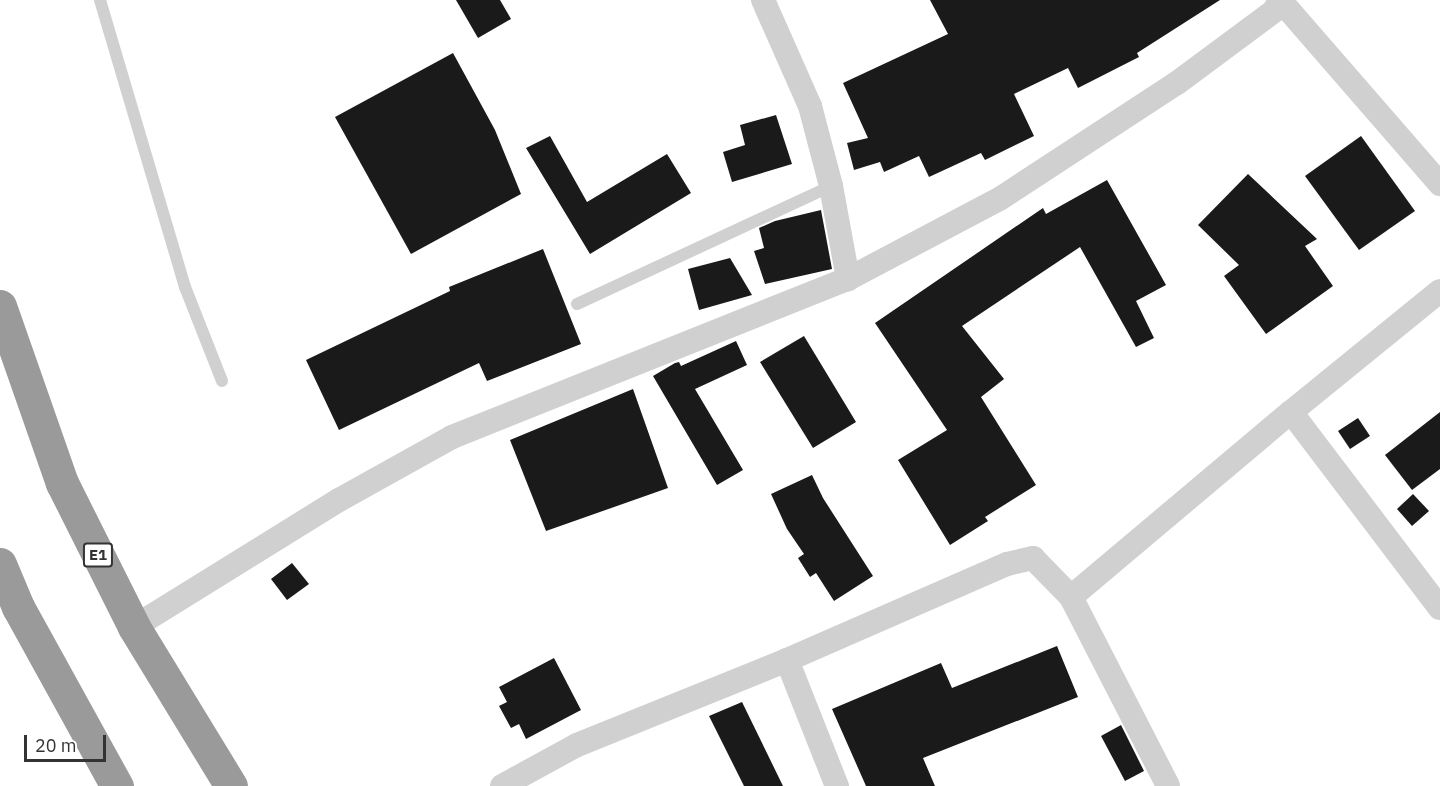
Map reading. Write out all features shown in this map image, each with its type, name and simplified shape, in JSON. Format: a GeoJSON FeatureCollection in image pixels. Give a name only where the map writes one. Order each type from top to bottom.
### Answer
{"type":"FeatureCollection","features":[{"type":"Feature","properties":{"kind":"highway","name":"E1"},"geometry":{"type":"LineString","coordinates":[[0,306],[62,483],[134,627],[231,786]]}},
{"type":"Feature","properties":{"kind":"highway"},"geometry":{"type":"LineString","coordinates":[[0,564],[18,607],[117,786]]}},
{"type":"Feature","properties":{"kind":"street"},"geometry":{"type":"LineString","coordinates":[[763,0],[810,106],[831,186],[848,279]]}},
{"type":"Feature","properties":{"kind":"street"},"geometry":{"type":"LineString","coordinates":[[134,627],[339,500],[452,437],[848,279],[1011,192],[1177,83],[1274,11],[1280,0],[1440,184]]}},
{"type":"Feature","properties":{"kind":"street"},"geometry":{"type":"LineString","coordinates":[[1071,597],[1290,412],[1440,291]]}},
{"type":"Feature","properties":{"kind":"street"},"geometry":{"type":"LineString","coordinates":[[1290,412],[1440,608]]}},
{"type":"Feature","properties":{"kind":"street"},"geometry":{"type":"LineString","coordinates":[[502,786],[577,745],[787,660],[1021,559],[1033,558],[1071,597],[1168,786]]}},
{"type":"Feature","properties":{"kind":"street"},"geometry":{"type":"LineString","coordinates":[[787,660],[837,786]]}},
{"type":"Feature","properties":{"kind":"lane"},"geometry":{"type":"LineString","coordinates":[[100,0],[185,287],[222,381]]}},
{"type":"Feature","properties":{"kind":"lane"},"geometry":{"type":"LineString","coordinates":[[577,304],[831,186]]}},
{"type":"Feature","properties":{"kind":"building"},"geometry":{"type":"Polygon","coordinates":[[[456,0],[500,0],[511,19],[478,38],[456,0]]]}},
{"type":"Feature","properties":{"kind":"building"},"geometry":{"type":"Polygon","coordinates":[[[930,0],[1220,0],[1137,53],[1139,57],[1078,88],[1068,68],[1014,94],[1034,136],[985,160],[981,153],[929,177],[919,156],[884,172],[880,162],[854,170],[847,143],[868,138],[843,83],[948,34],[930,0]]]}},
{"type":"Feature","properties":{"kind":"building"},"geometry":{"type":"Polygon","coordinates":[[[453,53],[495,130],[521,194],[411,254],[335,117],[453,53]]]}},
{"type":"Feature","properties":{"kind":"building"},"geometry":{"type":"Polygon","coordinates":[[[776,115],[792,164],[732,182],[723,152],[745,145],[740,125],[776,115]]]}},
{"type":"Feature","properties":{"kind":"building"},"geometry":{"type":"Polygon","coordinates":[[[550,136],[587,202],[667,154],[691,193],[590,254],[526,148],[550,136]]]}},
{"type":"Feature","properties":{"kind":"building"},"geometry":{"type":"Polygon","coordinates":[[[1361,136],[1415,211],[1359,250],[1305,176],[1361,136]]]}},
{"type":"Feature","properties":{"kind":"building"},"geometry":{"type":"Polygon","coordinates":[[[1248,174],[1317,239],[1305,246],[1333,286],[1266,334],[1224,276],[1239,265],[1198,225],[1248,174]]]}},
{"type":"Feature","properties":{"kind":"building"},"geometry":{"type":"Polygon","coordinates":[[[1107,180],[1166,285],[1136,301],[1154,338],[1136,347],[1080,247],[962,326],[1004,379],[981,397],[1036,485],[985,517],[988,521],[950,545],[898,460],[947,430],[875,323],[1043,208],[1046,214],[1107,180]]]}},
{"type":"Feature","properties":{"kind":"building"},"geometry":{"type":"Polygon","coordinates":[[[821,210],[832,269],[765,284],[754,251],[764,248],[759,228],[775,221],[821,210]]]}},
{"type":"Feature","properties":{"kind":"building"},"geometry":{"type":"Polygon","coordinates":[[[543,249],[581,344],[487,381],[479,363],[339,430],[306,360],[450,291],[449,287],[543,249]]]}},
{"type":"Feature","properties":{"kind":"building"},"geometry":{"type":"Polygon","coordinates":[[[730,258],[752,295],[699,310],[688,269],[730,258]]]}},
{"type":"Feature","properties":{"kind":"building"},"geometry":{"type":"Polygon","coordinates":[[[804,336],[856,422],[813,448],[760,362],[804,336]]]}},
{"type":"Feature","properties":{"kind":"building"},"geometry":{"type":"Polygon","coordinates":[[[736,341],[747,365],[695,389],[743,470],[717,485],[653,376],[675,363],[679,362],[681,366],[736,341]]]}},
{"type":"Feature","properties":{"kind":"building"},"geometry":{"type":"Polygon","coordinates":[[[633,389],[668,488],[546,531],[510,440],[633,389]]]}},
{"type":"Feature","properties":{"kind":"building"},"geometry":{"type":"Polygon","coordinates":[[[1440,412],[1440,469],[1412,490],[1385,455],[1440,412]]]}},
{"type":"Feature","properties":{"kind":"building"},"geometry":{"type":"Polygon","coordinates":[[[1358,418],[1370,436],[1350,449],[1338,431],[1358,418]]]}},
{"type":"Feature","properties":{"kind":"building"},"geometry":{"type":"Polygon","coordinates":[[[812,475],[823,498],[873,576],[834,601],[816,573],[810,577],[798,558],[804,554],[787,529],[771,494],[812,475]]]}},
{"type":"Feature","properties":{"kind":"building"},"geometry":{"type":"Polygon","coordinates":[[[1413,494],[1429,511],[1412,526],[1397,509],[1413,494]]]}},
{"type":"Feature","properties":{"kind":"building"},"geometry":{"type":"Polygon","coordinates":[[[292,563],[309,584],[287,600],[271,579],[292,563]]]}},
{"type":"Feature","properties":{"kind":"building"},"geometry":{"type":"Polygon","coordinates":[[[1057,646],[1078,697],[923,758],[935,786],[866,786],[832,709],[941,663],[952,688],[1057,646]]]}},
{"type":"Feature","properties":{"kind":"building"},"geometry":{"type":"Polygon","coordinates":[[[554,658],[581,710],[526,739],[519,724],[511,728],[499,706],[507,702],[499,687],[554,658]]]}},
{"type":"Feature","properties":{"kind":"building"},"geometry":{"type":"Polygon","coordinates":[[[742,702],[783,786],[744,786],[709,716],[742,702]]]}},
{"type":"Feature","properties":{"kind":"building"},"geometry":{"type":"Polygon","coordinates":[[[1121,725],[1144,771],[1125,781],[1101,736],[1121,725]]]}}]}
